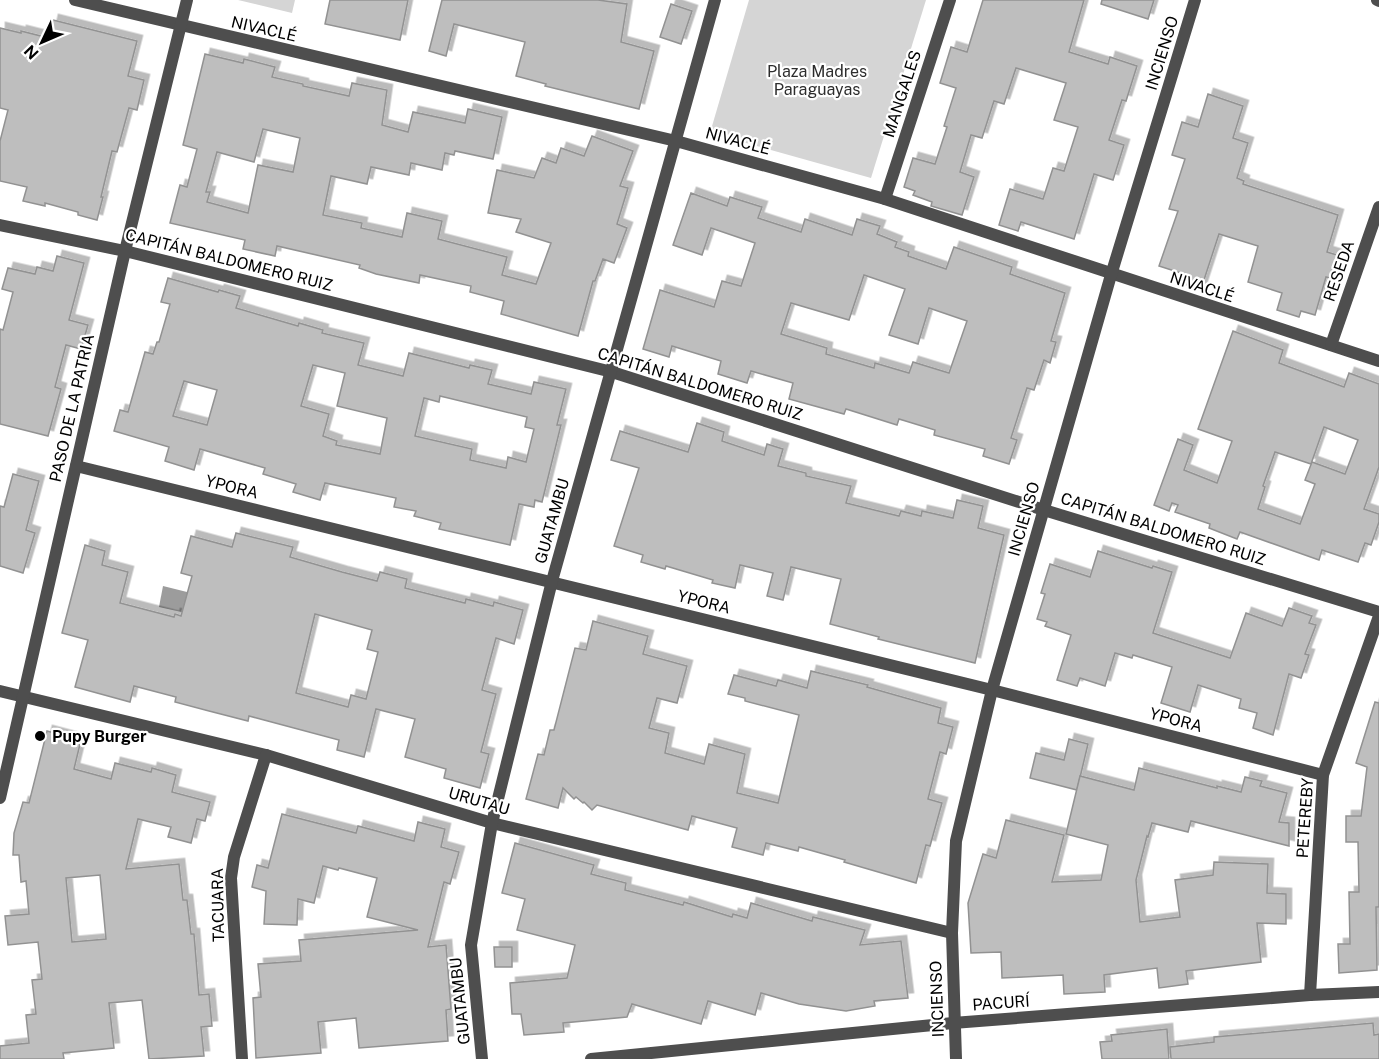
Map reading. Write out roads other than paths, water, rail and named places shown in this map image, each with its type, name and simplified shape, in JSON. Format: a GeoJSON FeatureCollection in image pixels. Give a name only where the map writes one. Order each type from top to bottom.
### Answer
{"type":"FeatureCollection","features":[{"type":"Feature","properties":{"kind":"street","name":"NIVACLÉ"},"geometry":{"type":"LineString","coordinates":[[75,0],[676,141],[885,199],[1379,361]]}},
{"type":"Feature","properties":{"kind":"street","name":"PASO DE LA PATRIA"},"geometry":{"type":"LineString","coordinates":[[0,798],[125,251],[187,0]]}},
{"type":"Feature","properties":{"kind":"street","name":"GUATAMBU"},"geometry":{"type":"LineString","coordinates":[[482,1059],[471,945],[492,823],[552,581],[715,0]]}},
{"type":"Feature","properties":{"kind":"street","name":"MANGALES"},"geometry":{"type":"LineString","coordinates":[[885,199],[950,0]]}},
{"type":"Feature","properties":{"kind":"street","name":"INCIENSO"},"geometry":{"type":"LineString","coordinates":[[956,1059],[952,933],[956,841],[992,690],[1111,275],[1196,0]]}},
{"type":"Feature","properties":{"kind":"street","name":"RESEDA"},"geometry":{"type":"LineString","coordinates":[[1330,345],[1379,207]]}},
{"type":"Feature","properties":{"kind":"street","name":"CAPITÁN BALDOMERO RUIZ"},"geometry":{"type":"LineString","coordinates":[[0,225],[125,251],[612,372],[1379,614]]}},
{"type":"Feature","properties":{"kind":"street","name":"YPORA"},"geometry":{"type":"LineString","coordinates":[[76,466],[992,690],[1323,776]]}},
{"type":"Feature","properties":{"kind":"street","name":"PETEREBY"},"geometry":{"type":"LineString","coordinates":[[1310,995],[1323,776],[1379,614]]}},
{"type":"Feature","properties":{"kind":"street","name":"URUTAU"},"geometry":{"type":"LineString","coordinates":[[0,691],[266,755],[492,823],[952,933]]}},
{"type":"Feature","properties":{"kind":"street","name":"TACUARA"},"geometry":{"type":"LineString","coordinates":[[242,1059],[231,878],[234,857],[266,755]]}},
{"type":"Feature","properties":{"kind":"street","name":"PACURÍ"},"geometry":{"type":"LineString","coordinates":[[591,1059],[954,1023],[1310,995],[1379,992]]}},
{"type":"Feature","properties":{"kind":"place","name":"Pupy Burger"},"geometry":{"type":"Point","coordinates":[40,736]}},
{"type":"Feature","properties":{"kind":"park label","name":"Plaza Madres Paraguayas"},"geometry":{"type":"Point","coordinates":[817,80]}}]}
